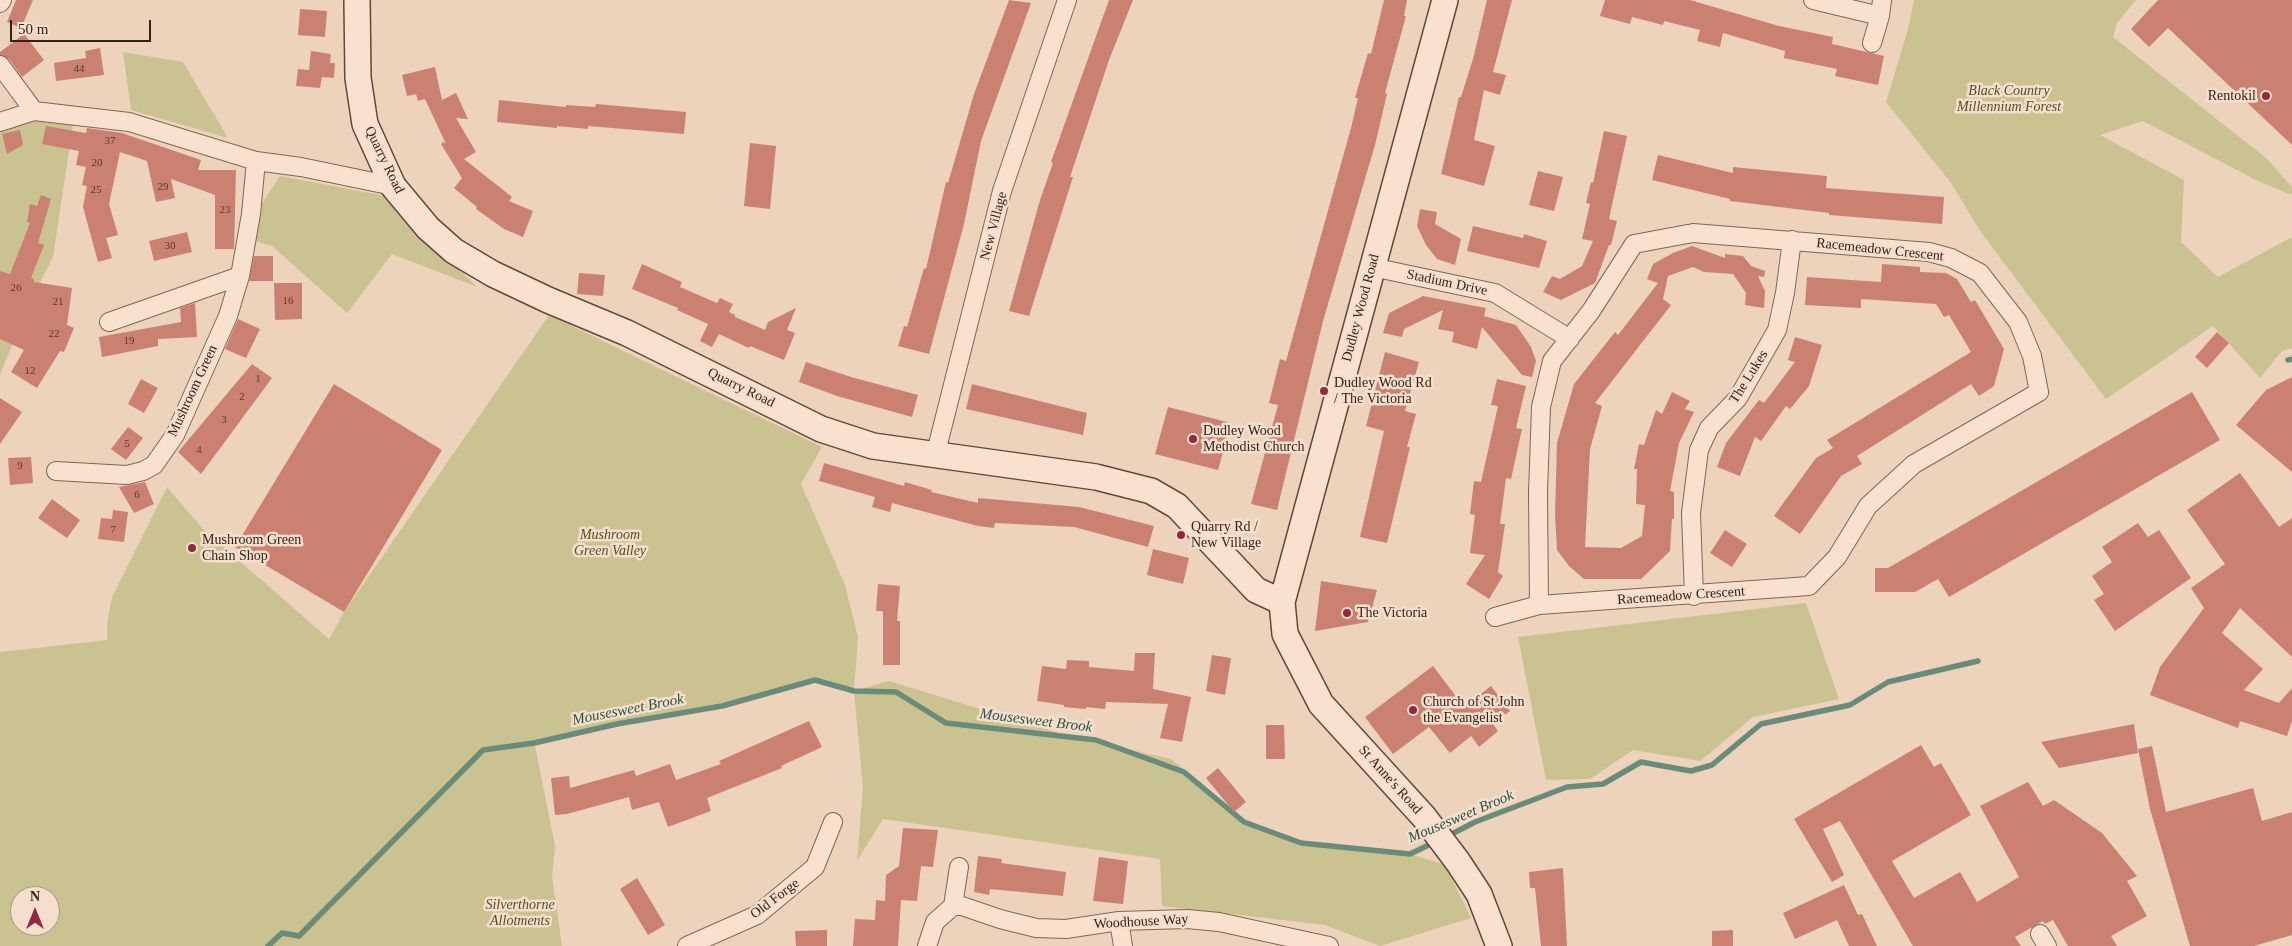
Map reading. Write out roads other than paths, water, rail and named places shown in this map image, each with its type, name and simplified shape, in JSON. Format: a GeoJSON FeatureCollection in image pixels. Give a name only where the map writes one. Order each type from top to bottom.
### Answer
{"type":"FeatureCollection","features":[{"type":"Feature","properties":{"kind":"street","name":"Quarry Road"},"geometry":{"type":"LineString","coordinates":[[357,0],[358,78],[366,124],[393,186],[428,228],[454,251],[493,274],[548,300],[627,333],[821,428],[873,446],[1096,477],[1151,491],[1177,506],[1256,590],[1282,602]]}},
{"type":"Feature","properties":{"kind":"street","name":"New Village"},"geometry":{"type":"LineString","coordinates":[[935,456],[1002,191],[1067,0]]}},
{"type":"Feature","properties":{"kind":"street","name":"Dudley Wood Road"},"geometry":{"type":"LineString","coordinates":[[1290,645],[1286,634],[1282,602],[1445,0]]}},
{"type":"Feature","properties":{"kind":"street"},"geometry":{"type":"LineString","coordinates":[[1813,0],[1881,8],[1872,43]]}},
{"type":"Feature","properties":{"kind":"street"},"geometry":{"type":"LineString","coordinates":[[0,65],[34,111]]}},
{"type":"Feature","properties":{"kind":"street"},"geometry":{"type":"LineString","coordinates":[[0,122],[34,111],[130,122],[256,161],[301,167],[393,186]]}},
{"type":"Feature","properties":{"kind":"street","name":"Mushroom Green"},"geometry":{"type":"LineString","coordinates":[[56,471],[127,475],[154,464],[175,434],[228,316],[240,276],[251,214],[256,161]]}},
{"type":"Feature","properties":{"kind":"street","name":"Racemeadow Crescent"},"geometry":{"type":"LineString","coordinates":[[1494,617],[1539,605],[1694,596],[1809,586],[1837,557],[1868,506],[1914,464],[2039,392],[2032,356],[2018,322],[1980,273],[1951,258],[1929,252],[1693,233],[1634,244],[1591,312],[1552,361],[1541,407],[1538,492],[1539,605]]}},
{"type":"Feature","properties":{"kind":"street","name":"The Lukes"},"geometry":{"type":"LineString","coordinates":[[1694,596],[1691,513],[1699,450],[1709,428],[1738,398],[1777,330],[1785,293],[1792,240]]}},
{"type":"Feature","properties":{"kind":"street","name":"Stadium Drive"},"geometry":{"type":"LineString","coordinates":[[1372,267],[1495,293],[1570,339]]}},
{"type":"Feature","properties":{"kind":"street"},"geometry":{"type":"LineString","coordinates":[[109,322],[240,276]]}},
{"type":"Feature","properties":{"kind":"street","name":"St Anne's Road"},"geometry":{"type":"LineString","coordinates":[[1290,645],[1321,704],[1424,817],[1458,862],[1479,894],[1499,946]]}},
{"type":"Feature","properties":{"kind":"street","name":"Old Forge"},"geometry":{"type":"LineString","coordinates":[[687,946],[757,915],[815,867],[834,822]]}},
{"type":"Feature","properties":{"kind":"street"},"geometry":{"type":"LineString","coordinates":[[927,946],[935,922],[953,906],[960,867]]}},
{"type":"Feature","properties":{"kind":"street","name":"Woodhouse Way"},"geometry":{"type":"LineString","coordinates":[[953,906],[962,906],[1000,920],[1036,928],[1066,929],[1119,921],[1162,918],[1219,922],[1329,946]]}},
{"type":"Feature","properties":{"kind":"street"},"geometry":{"type":"LineString","coordinates":[[1119,921],[1123,946]]}},
{"type":"Feature","properties":{"kind":"waterway","name":"Mousesweet Brook"},"geometry":{"type":"LineString","coordinates":[[2288,360],[2292,359]]}},
{"type":"Feature","properties":{"kind":"waterway","name":"Mousesweet Brook"},"geometry":{"type":"LineString","coordinates":[[1446,837],[1475,822],[1567,787],[1603,784],[1641,762],[1691,771],[1712,765],[1761,724],[1850,705],[1888,682],[1978,661]]}},
{"type":"Feature","properties":{"kind":"waterway","name":"Mousesweet Brook"},"geometry":{"type":"LineString","coordinates":[[268,946],[282,933],[299,936],[483,750],[534,743],[617,724],[722,706],[815,680],[854,691],[896,692],[946,723],[1096,740],[1184,772],[1244,822],[1301,843],[1410,854],[1435,842]]}},
{"type":"Feature","properties":{"kind":"place","name":"Rentokil"},"geometry":{"type":"Point","coordinates":[2266,96]}},
{"type":"Feature","properties":{"kind":"place","name":"Dudley Wood Rd / The Victoria"},"geometry":{"type":"Point","coordinates":[1324,391]}},
{"type":"Feature","properties":{"kind":"place","name":"Dudley Wood Methodist Church"},"geometry":{"type":"Point","coordinates":[1193,439]}},
{"type":"Feature","properties":{"kind":"place","name":"Quarry Rd / New Village"},"geometry":{"type":"Point","coordinates":[1181,535]}},
{"type":"Feature","properties":{"kind":"place","name":"Mushroom Green Chain Shop"},"geometry":{"type":"Point","coordinates":[192,548]}},
{"type":"Feature","properties":{"kind":"place","name":"The Victoria"},"geometry":{"type":"Point","coordinates":[1347,613]}},
{"type":"Feature","properties":{"kind":"place","name":"Church of St John the Evangelist"},"geometry":{"type":"Point","coordinates":[1413,710]}},
{"type":"Feature","properties":{"kind":"park label","name":"Black Country Millennium Forest"},"geometry":{"type":"Point","coordinates":[2009,99]}},
{"type":"Feature","properties":{"kind":"park label","name":"Mushroom Green Valley"},"geometry":{"type":"Point","coordinates":[610,544]}},
{"type":"Feature","properties":{"kind":"park label","name":"Silverthorne Allotments"},"geometry":{"type":"Point","coordinates":[520,914]}}]}
